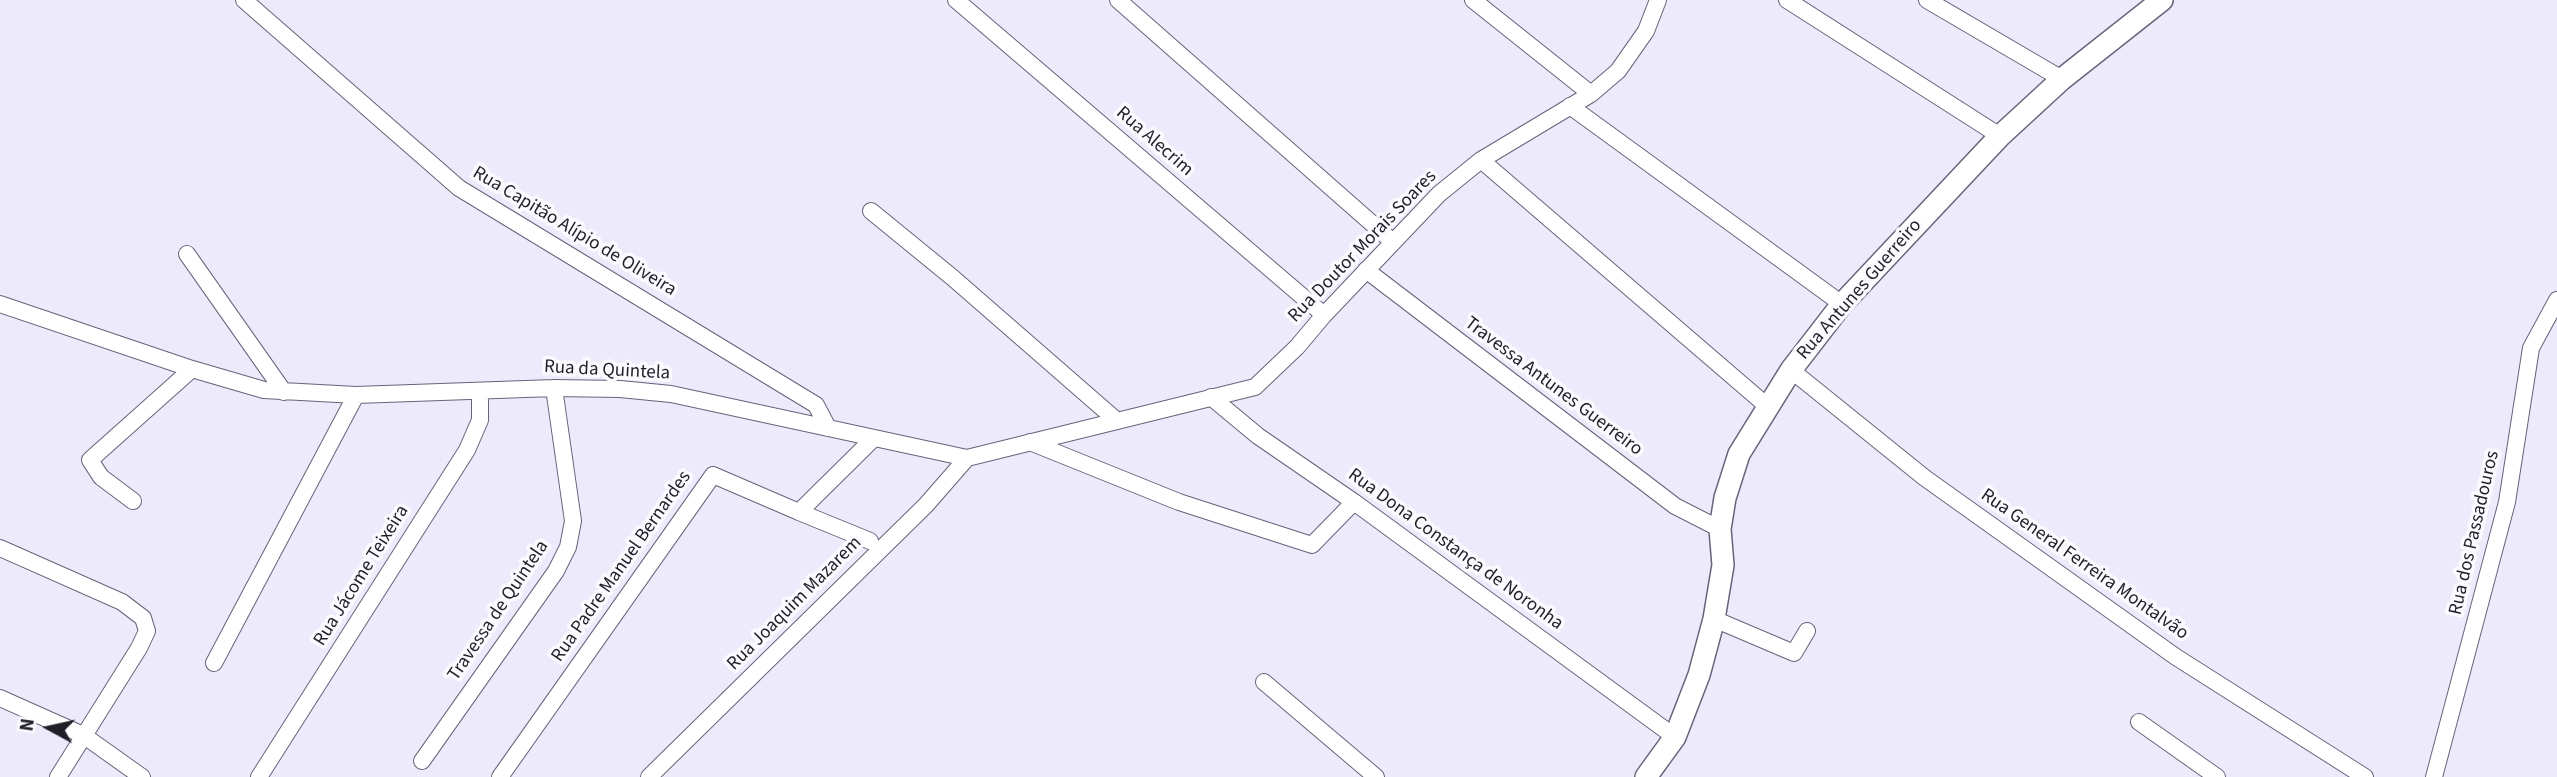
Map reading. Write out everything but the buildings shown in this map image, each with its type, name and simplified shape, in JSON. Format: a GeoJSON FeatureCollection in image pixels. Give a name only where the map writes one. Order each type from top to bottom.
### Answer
{"type":"FeatureCollection","features":[{"type":"Feature","properties":{"kind":"main road","name":"Rua Antunes Guerreiro"},"geometry":{"type":"LineString","coordinates":[[1646,777],[1675,737],[1699,675],[1714,619],[1723,565],[1720,529],[1725,498],[1739,454],[1767,406],[1842,304],[2000,135],[2062,79],[2162,0]]}},
{"type":"Feature","properties":{"kind":"street","name":"Rua Capitão Alípio de Oliveira"},"geometry":{"type":"LineString","coordinates":[[244,0],[459,188],[816,405],[828,428]]}},
{"type":"Feature","properties":{"kind":"street","name":"Rua Alecrim"},"geometry":{"type":"LineString","coordinates":[[956,0],[1324,315]]}},
{"type":"Feature","properties":{"kind":"street"},"geometry":{"type":"LineString","coordinates":[[1118,0],[1393,242]]}},
{"type":"Feature","properties":{"kind":"street"},"geometry":{"type":"LineString","coordinates":[[1473,0],[1591,94]]}},
{"type":"Feature","properties":{"kind":"street","name":"Rua Doutor Morais Soares"},"geometry":{"type":"LineString","coordinates":[[1211,397],[1255,387],[1297,347],[1439,194],[1481,160],[1591,94],[1618,71],[1646,31],[1658,0]]}},
{"type":"Feature","properties":{"kind":"street"},"geometry":{"type":"LineString","coordinates":[[1787,0],[2000,135]]}},
{"type":"Feature","properties":{"kind":"street"},"geometry":{"type":"LineString","coordinates":[[1927,0],[2062,79]]}},
{"type":"Feature","properties":{"kind":"street"},"geometry":{"type":"LineString","coordinates":[[1570,106],[1842,304]]}},
{"type":"Feature","properties":{"kind":"street"},"geometry":{"type":"LineString","coordinates":[[1481,160],[1767,406]]}},
{"type":"Feature","properties":{"kind":"street"},"geometry":{"type":"LineString","coordinates":[[871,211],[953,278],[1116,421]]}},
{"type":"Feature","properties":{"kind":"street"},"geometry":{"type":"LineString","coordinates":[[187,254],[284,392]]}},
{"type":"Feature","properties":{"kind":"street","name":"Travessa Antunes Guerreiro"},"geometry":{"type":"LineString","coordinates":[[1366,270],[1675,506],[1720,529]]}},
{"type":"Feature","properties":{"kind":"street","name":"Rua dos Passadouros"},"geometry":{"type":"LineString","coordinates":[[2434,777],[2507,502],[2531,348],[2557,300]]}},
{"type":"Feature","properties":{"kind":"street","name":"Rua da Quintela"},"geometry":{"type":"LineString","coordinates":[[0,304],[192,369],[264,390],[356,395],[620,388],[671,394],[967,458],[1211,397]]}},
{"type":"Feature","properties":{"kind":"street"},"geometry":{"type":"LineString","coordinates":[[133,501],[101,477],[90,460],[192,369]]}},
{"type":"Feature","properties":{"kind":"street","name":"Rua General Ferreira Montalvão"},"geometry":{"type":"LineString","coordinates":[[1791,370],[1925,478],[2176,657],[2365,777]]}},
{"type":"Feature","properties":{"kind":"street","name":"Travessa de Quintela"},"geometry":{"type":"LineString","coordinates":[[422,761],[556,571],[568,547],[573,521],[554,388]]}},
{"type":"Feature","properties":{"kind":"street","name":"Rua Jácome Teixeira"},"geometry":{"type":"LineString","coordinates":[[259,777],[467,450],[480,420],[480,391]]}},
{"type":"Feature","properties":{"kind":"street"},"geometry":{"type":"LineString","coordinates":[[214,663],[356,395]]}},
{"type":"Feature","properties":{"kind":"street","name":"Rua Dona Constança de Noronha"},"geometry":{"type":"LineString","coordinates":[[1211,397],[1258,436],[1354,502],[1675,737]]}},
{"type":"Feature","properties":{"kind":"street"},"geometry":{"type":"LineString","coordinates":[[870,541],[799,512],[874,438]]}},
{"type":"Feature","properties":{"kind":"street"},"geometry":{"type":"LineString","coordinates":[[1030,442],[1179,502],[1312,545],[1354,502]]}},
{"type":"Feature","properties":{"kind":"street","name":"Rua Joaquim Mazarem"},"geometry":{"type":"LineString","coordinates":[[649,777],[926,505],[967,458]]}},
{"type":"Feature","properties":{"kind":"street","name":"Rua Padre Manuel Bernardes"},"geometry":{"type":"LineString","coordinates":[[500,777],[713,475],[799,512]]}},
{"type":"Feature","properties":{"kind":"street"},"geometry":{"type":"LineString","coordinates":[[0,548],[122,602],[144,618],[147,631],[139,648],[58,777]]}},
{"type":"Feature","properties":{"kind":"street"},"geometry":{"type":"LineString","coordinates":[[1714,619],[1794,653],[1807,631]]}},
{"type":"Feature","properties":{"kind":"street"},"geometry":{"type":"LineString","coordinates":[[1264,682],[1376,777]]}},
{"type":"Feature","properties":{"kind":"street"},"geometry":{"type":"LineString","coordinates":[[0,698],[83,735],[142,777]]}},
{"type":"Feature","properties":{"kind":"street"},"geometry":{"type":"LineString","coordinates":[[2139,722],[2217,777]]}}]}
